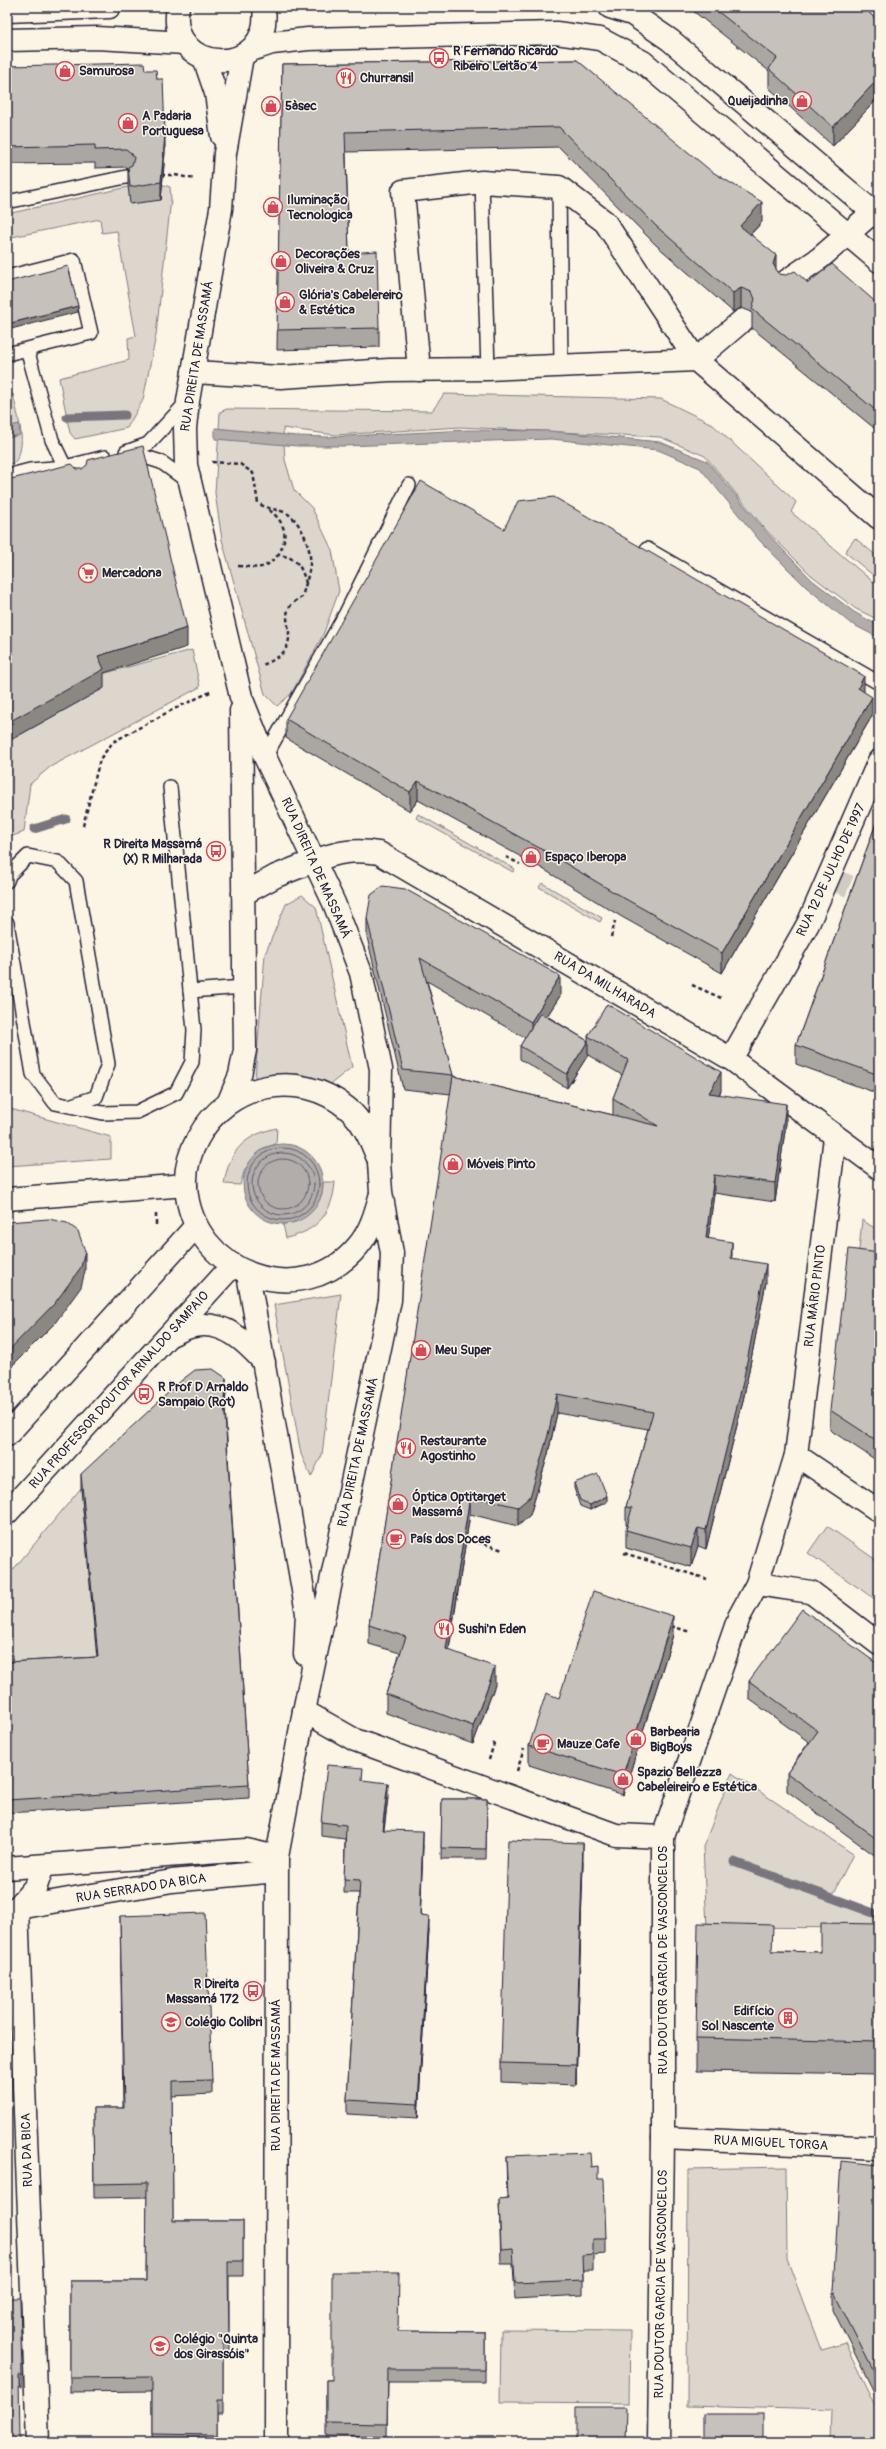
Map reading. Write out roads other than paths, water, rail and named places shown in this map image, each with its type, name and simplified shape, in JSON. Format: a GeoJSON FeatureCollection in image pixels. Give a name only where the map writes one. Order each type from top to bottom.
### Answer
{"type":"FeatureCollection","features":[{"type":"Feature","properties":{"kind":"street"},"geometry":{"type":"LineString","coordinates":[[7,11],[109,7]]}},
{"type":"Feature","properties":{"kind":"street"},"geometry":{"type":"LineString","coordinates":[[178,7],[178,30],[185,43],[194,52],[204,58],[230,60],[272,43],[308,39],[556,33],[600,39],[643,62],[879,261]]}},
{"type":"Feature","properties":{"kind":"street"},"geometry":{"type":"LineString","coordinates":[[246,53],[259,40],[264,29],[264,7]]}},
{"type":"Feature","properties":{"kind":"street"},"geometry":{"type":"LineString","coordinates":[[610,7],[632,14],[670,40],[877,212],[820,258],[784,282]]}},
{"type":"Feature","properties":{"kind":"street"},"geometry":{"type":"LineString","coordinates":[[7,40],[97,38],[185,43]]}},
{"type":"Feature","properties":{"kind":"street","name":"RUA DIREITA DE MASSAMÁ"},"geometry":{"type":"LineString","coordinates":[[246,53],[225,153],[221,209],[188,401],[185,428],[188,474],[241,697],[265,758],[334,903],[360,973],[381,1069],[379,1162],[381,1192],[392,1253],[390,1300],[304,1711],[277,1864],[276,2442]]}},
{"type":"Feature","properties":{"kind":"street","name":"RUA DIREITA DE MASSAMÁ"},"geometry":{"type":"LineString","coordinates":[[204,58],[216,93],[225,153]]}},
{"type":"Feature","properties":{"kind":"street"},"geometry":{"type":"LineString","coordinates":[[418,370],[402,192],[482,182],[559,186],[605,222],[696,360],[879,518]]}},
{"type":"Feature","properties":{"kind":"street"},"geometry":{"type":"LineString","coordinates":[[193,372],[281,378],[418,370],[488,369],[696,360],[743,320]]}},
{"type":"Feature","properties":{"kind":"street","name":"RUA DIREITA DE MASSAMÁ"},"geometry":{"type":"LineString","coordinates":[[229,1101],[240,1075],[245,1050],[241,697]]}},
{"type":"Feature","properties":{"kind":"street","name":"RUA 12 DE JULHO DE 1997"},"geometry":{"type":"LineString","coordinates":[[731,1060],[808,924],[879,761]]}},
{"type":"Feature","properties":{"kind":"street","name":"RUA DA MILHARADA"},"geometry":{"type":"LineString","coordinates":[[243,894],[276,876],[334,854],[356,850],[379,853],[731,1060],[879,1168]]}},
{"type":"Feature","properties":{"kind":"street","name":"RUA DIREITA DE MASSAMÁ"},"geometry":{"type":"LineString","coordinates":[[379,1162],[368,1133],[347,1108],[320,1091],[290,1084],[258,1088],[229,1101],[205,1123],[190,1153],[186,1185],[188,1206],[196,1226],[211,1248],[240,1270],[277,1280],[307,1278],[334,1266],[357,1247],[373,1221],[381,1192]]}},
{"type":"Feature","properties":{"kind":"street","name":"RUA MÁRIO PINTO"},"geometry":{"type":"LineString","coordinates":[[662,1837],[739,1617],[757,1584],[796,1455],[835,1137]]}},
{"type":"Feature","properties":{"kind":"street"},"geometry":{"type":"LineString","coordinates":[[7,1199],[186,1185]]}},
{"type":"Feature","properties":{"kind":"street"},"geometry":{"type":"LineString","coordinates":[[7,1435],[196,1226]]}},
{"type":"Feature","properties":{"kind":"street","name":"RUA DIREITA DE MASSAMÁ"},"geometry":{"type":"LineString","coordinates":[[240,1270],[264,1362],[307,1613],[304,1711]]}},
{"type":"Feature","properties":{"kind":"street","name":"RUA PROFESSOR DOUTOR ARNALDO SAMPAIO"},"geometry":{"type":"LineString","coordinates":[[7,1514],[168,1336],[240,1270]]}},
{"type":"Feature","properties":{"kind":"street"},"geometry":{"type":"LineString","coordinates":[[168,1336],[195,1326],[222,1328],[244,1340],[264,1362]]}},
{"type":"Feature","properties":{"kind":"street"},"geometry":{"type":"LineString","coordinates":[[796,1455],[879,1511]]}},
{"type":"Feature","properties":{"kind":"street"},"geometry":{"type":"LineString","coordinates":[[757,1584],[811,1592],[879,1644]]}},
{"type":"Feature","properties":{"kind":"street","name":"RUA DOUTOR GARCIA DE VASCONCELOS"},"geometry":{"type":"LineString","coordinates":[[304,1711],[355,1740],[616,1835],[662,1837],[664,2138],[658,2442]]}},
{"type":"Feature","properties":{"kind":"street","name":"RUA SERRADO DA BICA"},"geometry":{"type":"LineString","coordinates":[[7,1868],[246,1850],[277,1864]]}},
{"type":"Feature","properties":{"kind":"street","name":"RUA SERRADO DA BICA"},"geometry":{"type":"LineString","coordinates":[[12,1909],[277,1864]]}},
{"type":"Feature","properties":{"kind":"street"},"geometry":{"type":"LineString","coordinates":[[12,1909],[36,1886],[43,1866]]}},
{"type":"Feature","properties":{"kind":"street","name":"RUA DA BICA"},"geometry":{"type":"LineString","coordinates":[[12,1909],[38,2442]]}},
{"type":"Feature","properties":{"kind":"street","name":"RUA MIGUEL TORGA"},"geometry":{"type":"LineString","coordinates":[[664,2138],[879,2148]]}},
{"type":"Feature","properties":{"kind":"lane"},"geometry":{"type":"LineString","coordinates":[[7,202],[126,177]]}},
{"type":"Feature","properties":{"kind":"lane"},"geometry":{"type":"LineString","coordinates":[[482,182],[488,369]]}},
{"type":"Feature","properties":{"kind":"lane"},"geometry":{"type":"LineString","coordinates":[[559,186],[561,366]]}},
{"type":"Feature","properties":{"kind":"lane"},"geometry":{"type":"LineString","coordinates":[[7,277],[74,260],[91,333],[7,354]]}},
{"type":"Feature","properties":{"kind":"lane"},"geometry":{"type":"LineString","coordinates":[[27,349],[52,440],[74,469]]}},
{"type":"Feature","properties":{"kind":"lane"},"geometry":{"type":"LineString","coordinates":[[7,476],[30,470],[74,469],[129,452],[148,444],[188,401]]}},
{"type":"Feature","properties":{"kind":"lane"},"geometry":{"type":"LineString","coordinates":[[129,452],[161,462],[188,474]]}},
{"type":"Feature","properties":{"kind":"lane"},"geometry":{"type":"LineString","coordinates":[[265,758],[345,615],[409,485]]}},
{"type":"Feature","properties":{"kind":"lane"},"geometry":{"type":"LineString","coordinates":[[647,549],[879,683]]}},
{"type":"Feature","properties":{"kind":"lane"},"geometry":{"type":"LineString","coordinates":[[7,923],[34,1074],[55,1103],[72,1105],[103,1113],[137,1112],[176,1093],[192,1062],[194,1030],[170,787]]}},
{"type":"Feature","properties":{"kind":"lane"},"geometry":{"type":"LineString","coordinates":[[7,881],[9,875],[28,856],[58,862],[76,880],[108,1064],[96,1097],[72,1105]]}},
{"type":"Feature","properties":{"kind":"lane"},"geometry":{"type":"LineString","coordinates":[[190,991],[244,987]]}},
{"type":"Feature","properties":{"kind":"water"},"geometry":{"type":"Polygon","coordinates":[[[19,424],[20,435],[7,438],[7,427],[19,424]]]}},
{"type":"Feature","properties":{"kind":"water"},"geometry":{"type":"Polygon","coordinates":[[[215,428],[297,436],[327,437],[468,430],[550,431],[660,442],[707,461],[767,533],[812,580],[854,612],[879,626],[879,638],[850,623],[806,587],[760,541],[700,468],[658,450],[551,439],[343,446],[298,446],[215,439],[215,428]]]}},
{"type":"Feature","properties":{"kind":"water"},"geometry":{"type":"Polygon","coordinates":[[[275,1144],[291,1144],[312,1155],[323,1176],[323,1192],[312,1213],[291,1224],[275,1224],[261,1218],[254,1213],[249,1206],[243,1192],[243,1176],[249,1162],[254,1155],[261,1150],[275,1144]]]}},
{"type":"Feature","properties":{"kind":"waterway"},"geometry":{"type":"LineString","coordinates":[[67,417],[125,415]]}},
{"type":"Feature","properties":{"kind":"waterway"},"geometry":{"type":"LineString","coordinates":[[34,829],[66,819]]}},
{"type":"Feature","properties":{"kind":"waterway"},"geometry":{"type":"LineString","coordinates":[[734,1862],[879,1915]]}},
{"type":"Feature","properties":{"kind":"tunnel"},"geometry":{"type":"LineString","coordinates":[[829,878],[879,898]]}},
{"type":"Feature","properties":{"kind":"place","name":"R Fernando Ricardo Ribeiro Leitão 4"},"geometry":{"type":"Point","coordinates":[439,58]}},
{"type":"Feature","properties":{"kind":"place","name":"Samurosa"},"geometry":{"type":"Point","coordinates":[65,71]}},
{"type":"Feature","properties":{"kind":"place","name":"Churransil"},"geometry":{"type":"Point","coordinates":[346,78]}},
{"type":"Feature","properties":{"kind":"place","name":"Queijadinha"},"geometry":{"type":"Point","coordinates":[802,101]}},
{"type":"Feature","properties":{"kind":"place","name":"5àsec"},"geometry":{"type":"Point","coordinates":[271,106]}},
{"type":"Feature","properties":{"kind":"place","name":"A Padaria Portuguesa"},"geometry":{"type":"Point","coordinates":[128,123]}},
{"type":"Feature","properties":{"kind":"place","name":"Iluminação Tecnologica"},"geometry":{"type":"Point","coordinates":[273,207]}},
{"type":"Feature","properties":{"kind":"place","name":"Decorações Oliveira & Cruz"},"geometry":{"type":"Point","coordinates":[281,261]}},
{"type":"Feature","properties":{"kind":"place","name":"Glória's Cabelereiro & Estética"},"geometry":{"type":"Point","coordinates":[285,302]}},
{"type":"Feature","properties":{"kind":"place","name":"Mercadona"},"geometry":{"type":"Point","coordinates":[88,573]}},
{"type":"Feature","properties":{"kind":"place","name":"R Direita Massamá (X) R Milharada"},"geometry":{"type":"Point","coordinates":[216,851]}},
{"type":"Feature","properties":{"kind":"place","name":"Espaço Iberopa"},"geometry":{"type":"Point","coordinates":[531,857]}},
{"type":"Feature","properties":{"kind":"place","name":"Móveis Pinto"},"geometry":{"type":"Point","coordinates":[453,1164]}},
{"type":"Feature","properties":{"kind":"place","name":"Meu Super"},"geometry":{"type":"Point","coordinates":[421,1350]}},
{"type":"Feature","properties":{"kind":"place","name":"R Prof D Arnaldo Sampaio (Rot)"},"geometry":{"type":"Point","coordinates":[144,1394]}},
{"type":"Feature","properties":{"kind":"place","name":"Restaurante Agostinho"},"geometry":{"type":"Point","coordinates":[406,1448]}},
{"type":"Feature","properties":{"kind":"place","name":"Óptica Optitarget Massamá"},"geometry":{"type":"Point","coordinates":[398,1504]}},
{"type":"Feature","properties":{"kind":"place","name":"País dos Doces"},"geometry":{"type":"Point","coordinates":[396,1539]}},
{"type":"Feature","properties":{"kind":"place","name":"Sushi'n Eden"},"geometry":{"type":"Point","coordinates":[444,1629]}},
{"type":"Feature","properties":{"kind":"place","name":"Barbearia BigBoys"},"geometry":{"type":"Point","coordinates":[636,1739]}},
{"type":"Feature","properties":{"kind":"place","name":"Mauze Cafe"},"geometry":{"type":"Point","coordinates":[543,1744]}},
{"type":"Feature","properties":{"kind":"place","name":"Spazio Bellezza Cabeleireiro e Estética"},"geometry":{"type":"Point","coordinates":[623,1779]}},
{"type":"Feature","properties":{"kind":"place","name":"R Direita Massamá 172"},"geometry":{"type":"Point","coordinates":[253,1991]}},
{"type":"Feature","properties":{"kind":"place","name":"Edifício Sol Nascente"},"geometry":{"type":"Point","coordinates":[788,2018]}},
{"type":"Feature","properties":{"kind":"place","name":"Colégio Colibri"},"geometry":{"type":"Point","coordinates":[171,2022]}},
{"type":"Feature","properties":{"kind":"place","name":"Colégio \"Quinta dos Girassóis\""},"geometry":{"type":"Point","coordinates":[160,2346]}}]}
